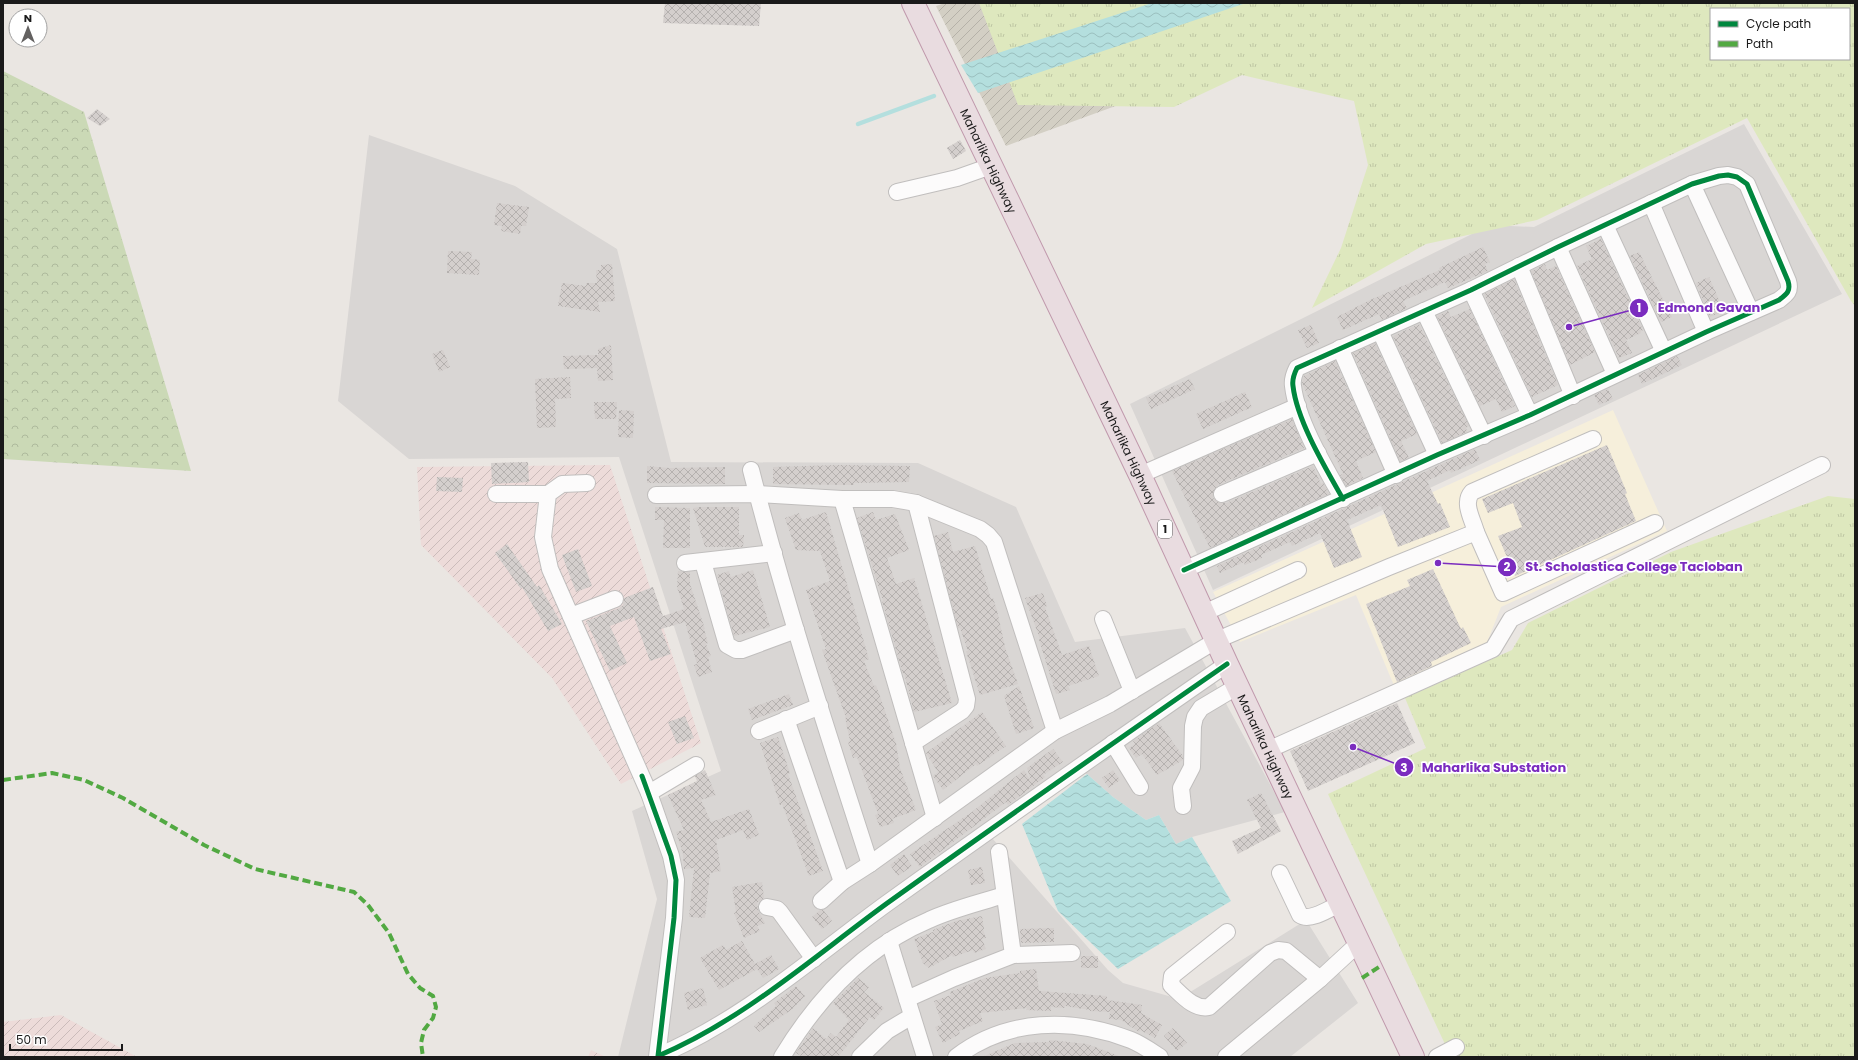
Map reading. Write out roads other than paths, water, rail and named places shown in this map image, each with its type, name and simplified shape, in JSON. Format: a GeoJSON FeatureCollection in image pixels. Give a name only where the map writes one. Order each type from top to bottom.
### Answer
{"type":"FeatureCollection","features":[{"type":"Feature","properties":{"kind":"highway","name":"Maharlika Highway"},"geometry":{"type":"LineString","coordinates":[[913,3],[1140,475],[1227,664],[1413,1057]]}},
{"type":"Feature","properties":{"kind":"street"},"geometry":{"type":"LineString","coordinates":[[897,192],[957,178],[991,166]]}},
{"type":"Feature","properties":{"kind":"street"},"geometry":{"type":"LineString","coordinates":[[1184,570],[1343,499],[1396,475],[1437,455],[1484,436],[1573,396],[1615,374],[1779,300],[1788,293],[1790,287],[1747,184],[1737,177],[1728,175],[1719,176],[1692,184],[1471,290],[1297,368],[1293,377],[1293,386],[1298,406],[1318,453],[1343,499]]}},
{"type":"Feature","properties":{"kind":"street"},"geometry":{"type":"LineString","coordinates":[[1692,184],[1751,312]]}},
{"type":"Feature","properties":{"kind":"street"},"geometry":{"type":"LineString","coordinates":[[1651,203],[1706,332]]}},
{"type":"Feature","properties":{"kind":"street"},"geometry":{"type":"LineString","coordinates":[[1605,226],[1664,352]]}},
{"type":"Feature","properties":{"kind":"street"},"geometry":{"type":"LineString","coordinates":[[1558,247],[1615,374]]}},
{"type":"Feature","properties":{"kind":"street"},"geometry":{"type":"LineString","coordinates":[[1519,266],[1573,396]]}},
{"type":"Feature","properties":{"kind":"street"},"geometry":{"type":"LineString","coordinates":[[1471,290],[1530,415]]}},
{"type":"Feature","properties":{"kind":"street"},"geometry":{"type":"LineString","coordinates":[[1424,311],[1484,436]]}},
{"type":"Feature","properties":{"kind":"street"},"geometry":{"type":"LineString","coordinates":[[1380,331],[1437,455]]}},
{"type":"Feature","properties":{"kind":"street"},"geometry":{"type":"LineString","coordinates":[[1340,348],[1396,475]]}},
{"type":"Feature","properties":{"kind":"street"},"geometry":{"type":"LineString","coordinates":[[1140,475],[1298,406]]}},
{"type":"Feature","properties":{"kind":"street"},"geometry":{"type":"LineString","coordinates":[[1593,438],[1472,492],[1468,496],[1467,502],[1476,532],[1503,593],[1655,523]]}},
{"type":"Feature","properties":{"kind":"street"},"geometry":{"type":"LineString","coordinates":[[1222,494],[1318,453]]}},
{"type":"Feature","properties":{"kind":"street"},"geometry":{"type":"LineString","coordinates":[[1268,750],[1493,649],[1511,619],[1822,465]]}},
{"type":"Feature","properties":{"kind":"street"},"geometry":{"type":"LineString","coordinates":[[751,470],[796,630],[870,864]]}},
{"type":"Feature","properties":{"kind":"street"},"geometry":{"type":"LineString","coordinates":[[496,494],[548,494],[562,484],[587,484]]}},
{"type":"Feature","properties":{"kind":"street"},"geometry":{"type":"LineString","coordinates":[[548,494],[543,537],[550,569],[649,793],[671,856],[676,880],[674,918],[657,1056],[683,1045],[721,1023],[790,978],[870,916],[991,829],[1227,664]]}},
{"type":"Feature","properties":{"kind":"street"},"geometry":{"type":"LineString","coordinates":[[656,495],[757,494],[842,499],[893,499],[916,503],[980,529],[994,542],[1055,731]]}},
{"type":"Feature","properties":{"kind":"street"},"geometry":{"type":"LineString","coordinates":[[842,499],[935,818]]}},
{"type":"Feature","properties":{"kind":"street"},"geometry":{"type":"LineString","coordinates":[[913,742],[962,711],[966,706],[967,698],[916,503]]}},
{"type":"Feature","properties":{"kind":"street"},"geometry":{"type":"LineString","coordinates":[[821,901],[842,882],[935,818],[1055,731],[1110,704],[1217,640],[1389,566],[1476,532]]}},
{"type":"Feature","properties":{"kind":"street"},"geometry":{"type":"LineString","coordinates":[[684,563],[774,553]]}},
{"type":"Feature","properties":{"kind":"street"},"geometry":{"type":"LineString","coordinates":[[703,562],[727,645],[736,650],[742,650],[796,630]]}},
{"type":"Feature","properties":{"kind":"street"},"geometry":{"type":"LineString","coordinates":[[1204,612],[1298,570]]}},
{"type":"Feature","properties":{"kind":"street"},"geometry":{"type":"LineString","coordinates":[[571,616],[615,599]]}},
{"type":"Feature","properties":{"kind":"street"},"geometry":{"type":"LineString","coordinates":[[1103,619],[1132,691]]}},
{"type":"Feature","properties":{"kind":"street"},"geometry":{"type":"LineString","coordinates":[[1183,806],[1182,788],[1192,767],[1193,726],[1195,717],[1201,708],[1238,686]]}},
{"type":"Feature","properties":{"kind":"street"},"geometry":{"type":"LineString","coordinates":[[759,731],[820,706]]}},
{"type":"Feature","properties":{"kind":"street"},"geometry":{"type":"LineString","coordinates":[[786,719],[842,882]]}},
{"type":"Feature","properties":{"kind":"street"},"geometry":{"type":"LineString","coordinates":[[1113,744],[1140,786]]}},
{"type":"Feature","properties":{"kind":"street"},"geometry":{"type":"LineString","coordinates":[[649,793],[696,765]]}},
{"type":"Feature","properties":{"kind":"street"},"geometry":{"type":"LineString","coordinates":[[999,852],[1013,955]]}},
{"type":"Feature","properties":{"kind":"street"},"geometry":{"type":"LineString","coordinates":[[1280,874],[1300,915],[1303,917],[1310,917],[1341,903]]}},
{"type":"Feature","properties":{"kind":"street"},"geometry":{"type":"LineString","coordinates":[[782,1057],[793,1039],[826,994],[858,964],[889,941],[928,920],[1004,895]]}},
{"type":"Feature","properties":{"kind":"street"},"geometry":{"type":"LineString","coordinates":[[767,907],[777,908],[814,959]]}},
{"type":"Feature","properties":{"kind":"street"},"geometry":{"type":"LineString","coordinates":[[1227,932],[1172,976],[1171,985],[1195,1006],[1202,1008],[1209,1007],[1270,953],[1278,950],[1286,951],[1320,979]]}},
{"type":"Feature","properties":{"kind":"street"},"geometry":{"type":"LineString","coordinates":[[889,941],[925,1057]]}},
{"type":"Feature","properties":{"kind":"street"},"geometry":{"type":"LineString","coordinates":[[1226,1057],[1320,979],[1359,943]]}},
{"type":"Feature","properties":{"kind":"street"},"geometry":{"type":"LineString","coordinates":[[907,998],[1013,955],[1072,953]]}},
{"type":"Feature","properties":{"kind":"street"},"geometry":{"type":"LineString","coordinates":[[860,1057],[887,1031],[912,1016]]}},
{"type":"Feature","properties":{"kind":"street"},"geometry":{"type":"LineString","coordinates":[[956,1057],[963,1051],[995,1035],[1024,1026],[1060,1023],[1097,1030],[1131,1040],[1160,1057]]}},
{"type":"Feature","properties":{"kind":"street"},"geometry":{"type":"LineString","coordinates":[[1437,1057],[1456,1047]]}},
{"type":"Feature","properties":{"kind":"water"},"geometry":{"type":"Polygon","coordinates":[[[1152,3],[1246,3],[978,93],[961,65],[1152,3]]]}},
{"type":"Feature","properties":{"kind":"water"},"geometry":{"type":"Polygon","coordinates":[[[1087,774],[1113,797],[1146,820],[1159,815],[1176,844],[1192,837],[1231,901],[1118,969],[1058,911],[1022,824],[1087,774]]]}},
{"type":"Feature","properties":{"kind":"waterway"},"geometry":{"type":"LineString","coordinates":[[858,124],[934,96]]}},
{"type":"Feature","properties":{"kind":"place","name":"Edmond Gavan"},"geometry":{"type":"Point","coordinates":[1569,327]}},
{"type":"Feature","properties":{"kind":"place","name":"St. Scholastica College Tacloban"},"geometry":{"type":"Point","coordinates":[1438,563]}},
{"type":"Feature","properties":{"kind":"place","name":"Maharlika Substation"},"geometry":{"type":"Point","coordinates":[1353,747]}}]}
